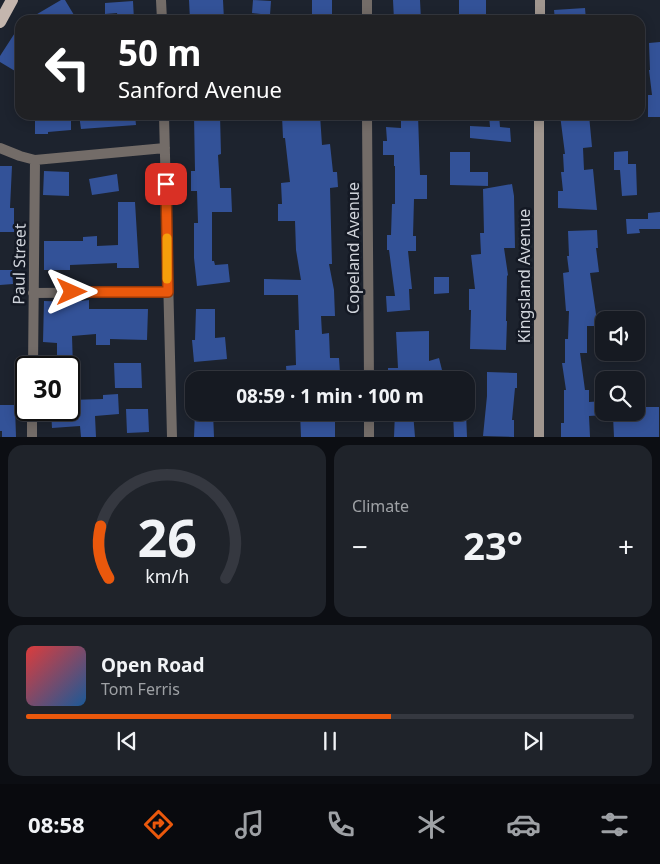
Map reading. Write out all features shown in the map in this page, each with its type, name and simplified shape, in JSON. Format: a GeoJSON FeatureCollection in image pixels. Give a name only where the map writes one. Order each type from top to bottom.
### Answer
{"type":"FeatureCollection","features":[{"type":"Feature","properties":{"kind":"main road"},"geometry":{"type":"LineString","coordinates":[[0,21],[12,0]]}},
{"type":"Feature","properties":{"kind":"main road"},"geometry":{"type":"LineString","coordinates":[[540,0],[540,15]]}},
{"type":"Feature","properties":{"kind":"main road","name":"Kingsland Avenue"},"geometry":{"type":"LineString","coordinates":[[539,436],[540,120]]}},
{"type":"Feature","properties":{"kind":"street"},"geometry":{"type":"LineString","coordinates":[[162,0],[162,15]]}},
{"type":"Feature","properties":{"kind":"street"},"geometry":{"type":"LineString","coordinates":[[367,0],[367,15]]}},
{"type":"Feature","properties":{"kind":"street"},"geometry":{"type":"LineString","coordinates":[[164,120],[172,436]]}},
{"type":"Feature","properties":{"kind":"street","name":"Copeland Avenue"},"geometry":{"type":"LineString","coordinates":[[367,120],[368,371]]}},
{"type":"Feature","properties":{"kind":"street"},"geometry":{"type":"LineString","coordinates":[[0,148],[35,160],[165,148]]}},
{"type":"Feature","properties":{"kind":"street","name":"Paul Street"},"geometry":{"type":"LineString","coordinates":[[33,356],[35,160]]}},
{"type":"Feature","properties":{"kind":"street"},"geometry":{"type":"LineString","coordinates":[[33,293],[168,292]]}},
{"type":"Feature","properties":{"kind":"street"},"geometry":{"type":"LineString","coordinates":[[32,421],[32,436]]}},
{"type":"Feature","properties":{"kind":"street"},"geometry":{"type":"LineString","coordinates":[[369,421],[369,436]]}},
{"type":"Feature","properties":{"kind":"building"},"geometry":{"type":"Polygon","coordinates":[[[61,0],[65,0],[74,15],[36,15],[61,0]]]}},
{"type":"Feature","properties":{"kind":"building"},"geometry":{"type":"Polygon","coordinates":[[[189,0],[223,0],[224,15],[190,15],[189,0]]]}},
{"type":"Feature","properties":{"kind":"building"},"geometry":{"type":"Polygon","coordinates":[[[253,0],[271,1],[270,15],[252,13],[253,0]]]}},
{"type":"Feature","properties":{"kind":"building"},"geometry":{"type":"Polygon","coordinates":[[[312,0],[332,0],[332,15],[312,15],[312,0]]]}},
{"type":"Feature","properties":{"kind":"building"},"geometry":{"type":"Polygon","coordinates":[[[393,0],[420,0],[421,15],[394,15],[393,0]]]}},
{"type":"Feature","properties":{"kind":"building"},"geometry":{"type":"Polygon","coordinates":[[[459,0],[486,0],[486,15],[459,15],[459,0]]]}},
{"type":"Feature","properties":{"kind":"building"},"geometry":{"type":"Polygon","coordinates":[[[133,1],[134,15],[105,14],[105,3],[133,1]]]}},
{"type":"Feature","properties":{"kind":"building"},"geometry":{"type":"Polygon","coordinates":[[[585,8],[586,15],[554,15],[554,10],[585,8]]]}},
{"type":"Feature","properties":{"kind":"building"},"geometry":{"type":"Polygon","coordinates":[[[15,33],[15,71],[0,62],[0,56],[15,33]]]}},
{"type":"Feature","properties":{"kind":"building"},"geometry":{"type":"Polygon","coordinates":[[[660,42],[660,117],[648,117],[648,95],[652,95],[649,70],[649,43],[660,42]]]}},
{"type":"Feature","properties":{"kind":"building"},"geometry":{"type":"Polygon","coordinates":[[[35,120],[71,120],[71,130],[35,134],[35,120]]]}},
{"type":"Feature","properties":{"kind":"building"},"geometry":{"type":"Polygon","coordinates":[[[80,120],[136,120],[136,125],[81,129],[80,120]]]}},
{"type":"Feature","properties":{"kind":"building"},"geometry":{"type":"Polygon","coordinates":[[[194,120],[220,120],[221,154],[218,155],[220,188],[231,188],[232,212],[212,212],[212,261],[214,261],[215,265],[228,264],[230,282],[197,286],[194,258],[194,223],[198,223],[197,191],[191,191],[191,171],[195,171],[194,120]]]}},
{"type":"Feature","properties":{"kind":"building"},"geometry":{"type":"Polygon","coordinates":[[[282,120],[320,120],[322,145],[330,144],[333,172],[337,172],[338,187],[330,188],[332,264],[329,264],[334,290],[335,316],[321,316],[322,334],[329,333],[330,358],[339,358],[340,371],[286,371],[286,366],[296,365],[295,330],[299,330],[298,295],[264,295],[264,279],[301,280],[296,250],[295,221],[278,221],[278,204],[282,204],[281,183],[290,182],[285,138],[283,138],[282,120]]]}},
{"type":"Feature","properties":{"kind":"building"},"geometry":{"type":"Polygon","coordinates":[[[401,120],[418,120],[420,175],[427,175],[427,199],[414,199],[413,236],[416,236],[416,251],[408,251],[412,289],[409,289],[410,310],[387,312],[386,296],[395,296],[389,250],[387,250],[387,235],[391,235],[392,204],[395,204],[395,166],[394,155],[383,155],[383,141],[387,141],[386,127],[401,128],[401,120]]]}},
{"type":"Feature","properties":{"kind":"building"},"geometry":{"type":"Polygon","coordinates":[[[489,120],[499,120],[500,127],[510,128],[511,142],[470,138],[470,126],[490,127],[489,120]]]}},
{"type":"Feature","properties":{"kind":"building"},"geometry":{"type":"Polygon","coordinates":[[[561,120],[589,120],[592,147],[583,148],[584,170],[593,169],[597,210],[558,208],[558,191],[563,191],[561,172],[564,172],[563,154],[565,154],[561,120]]]}},
{"type":"Feature","properties":{"kind":"building"},"geometry":{"type":"Polygon","coordinates":[[[628,151],[628,164],[636,164],[637,195],[622,196],[620,170],[614,170],[614,152],[628,151]]]}},
{"type":"Feature","properties":{"kind":"building"},"geometry":{"type":"Polygon","coordinates":[[[450,152],[470,152],[470,172],[488,172],[488,186],[450,185],[450,152]]]}},
{"type":"Feature","properties":{"kind":"building"},"geometry":{"type":"Polygon","coordinates":[[[0,166],[12,166],[10,208],[14,208],[14,232],[0,232],[0,166]]]}},
{"type":"Feature","properties":{"kind":"building"},"geometry":{"type":"Polygon","coordinates":[[[44,171],[69,172],[69,196],[43,195],[44,171]]]}},
{"type":"Feature","properties":{"kind":"building"},"geometry":{"type":"Polygon","coordinates":[[[117,174],[119,191],[92,195],[89,179],[117,174]]]}},
{"type":"Feature","properties":{"kind":"building"},"geometry":{"type":"Polygon","coordinates":[[[512,184],[515,248],[504,248],[508,275],[506,350],[470,349],[471,310],[469,310],[469,289],[475,289],[471,255],[481,254],[480,233],[484,233],[483,189],[512,184]]]}},
{"type":"Feature","properties":{"kind":"building"},"geometry":{"type":"Polygon","coordinates":[[[118,202],[135,202],[139,268],[117,268],[117,263],[70,265],[70,270],[44,270],[44,241],[83,241],[83,237],[97,236],[97,246],[118,245],[118,202]]]}},
{"type":"Feature","properties":{"kind":"building"},"geometry":{"type":"Polygon","coordinates":[[[660,212],[660,229],[639,229],[640,233],[627,234],[626,219],[648,219],[648,213],[660,212]]]}},
{"type":"Feature","properties":{"kind":"building"},"geometry":{"type":"Polygon","coordinates":[[[597,230],[598,248],[596,248],[599,272],[590,273],[596,311],[595,326],[587,326],[587,353],[580,353],[585,390],[589,390],[589,402],[595,402],[595,416],[589,416],[590,437],[561,437],[561,423],[564,423],[564,390],[566,390],[562,363],[565,363],[565,339],[568,339],[569,311],[566,311],[563,273],[569,272],[567,256],[569,256],[568,231],[597,230]]]}},
{"type":"Feature","properties":{"kind":"building"},"geometry":{"type":"Polygon","coordinates":[[[0,270],[12,270],[13,284],[0,285],[0,270]]]}},
{"type":"Feature","properties":{"kind":"building"},"geometry":{"type":"Polygon","coordinates":[[[434,277],[449,277],[449,293],[434,294],[434,277]]]}},
{"type":"Feature","properties":{"kind":"building"},"geometry":{"type":"Polygon","coordinates":[[[89,300],[89,309],[148,309],[147,340],[110,339],[110,345],[96,345],[96,334],[72,336],[73,356],[57,356],[57,343],[43,342],[44,301],[70,302],[89,300]]]}},
{"type":"Feature","properties":{"kind":"building"},"geometry":{"type":"Polygon","coordinates":[[[196,309],[215,309],[215,338],[225,337],[227,359],[194,362],[192,340],[195,340],[196,309]]]}},
{"type":"Feature","properties":{"kind":"building"},"geometry":{"type":"Polygon","coordinates":[[[429,331],[429,361],[439,358],[442,370],[388,371],[388,368],[398,368],[396,332],[429,331]]]}},
{"type":"Feature","properties":{"kind":"building"},"geometry":{"type":"Polygon","coordinates":[[[114,363],[141,363],[142,388],[115,388],[114,363]]]}},
{"type":"Feature","properties":{"kind":"building"},"geometry":{"type":"Polygon","coordinates":[[[487,372],[517,373],[517,388],[515,388],[512,420],[514,420],[514,437],[483,436],[487,372]]]}},
{"type":"Feature","properties":{"kind":"building"},"geometry":{"type":"Polygon","coordinates":[[[118,394],[119,414],[95,416],[96,437],[81,437],[80,426],[52,428],[52,421],[80,421],[80,400],[103,399],[103,395],[118,394]]]}},
{"type":"Feature","properties":{"kind":"building"},"geometry":{"type":"Polygon","coordinates":[[[0,405],[15,405],[16,437],[2,437],[2,431],[0,431],[0,405]]]}},
{"type":"Feature","properties":{"kind":"building"},"geometry":{"type":"Polygon","coordinates":[[[645,407],[659,407],[659,437],[614,437],[613,421],[645,421],[645,407]]]}},
{"type":"Feature","properties":{"kind":"building"},"geometry":{"type":"Polygon","coordinates":[[[126,409],[148,409],[149,432],[127,433],[126,409]]]}},
{"type":"Feature","properties":{"kind":"building"},"geometry":{"type":"Polygon","coordinates":[[[195,421],[213,421],[214,437],[194,437],[195,421]]]}},
{"type":"Feature","properties":{"kind":"building"},"geometry":{"type":"Polygon","coordinates":[[[300,421],[335,421],[335,437],[301,437],[300,421]]]}},
{"type":"Feature","properties":{"kind":"building"},"geometry":{"type":"Polygon","coordinates":[[[395,421],[414,421],[415,437],[394,437],[395,421]]]}},
{"type":"Feature","properties":{"kind":"building"},"geometry":{"type":"Polygon","coordinates":[[[453,421],[466,421],[467,437],[454,437],[453,421]]]}},
{"type":"Feature","properties":{"kind":"slow traffic"},"geometry":{"type":"LineString","coordinates":[[167,238],[167,279]]}},
{"type":"Feature","properties":{"kind":"route"},"geometry":{"type":"LineString","coordinates":[[72,292],[168,292],[166,184]]}}]}
